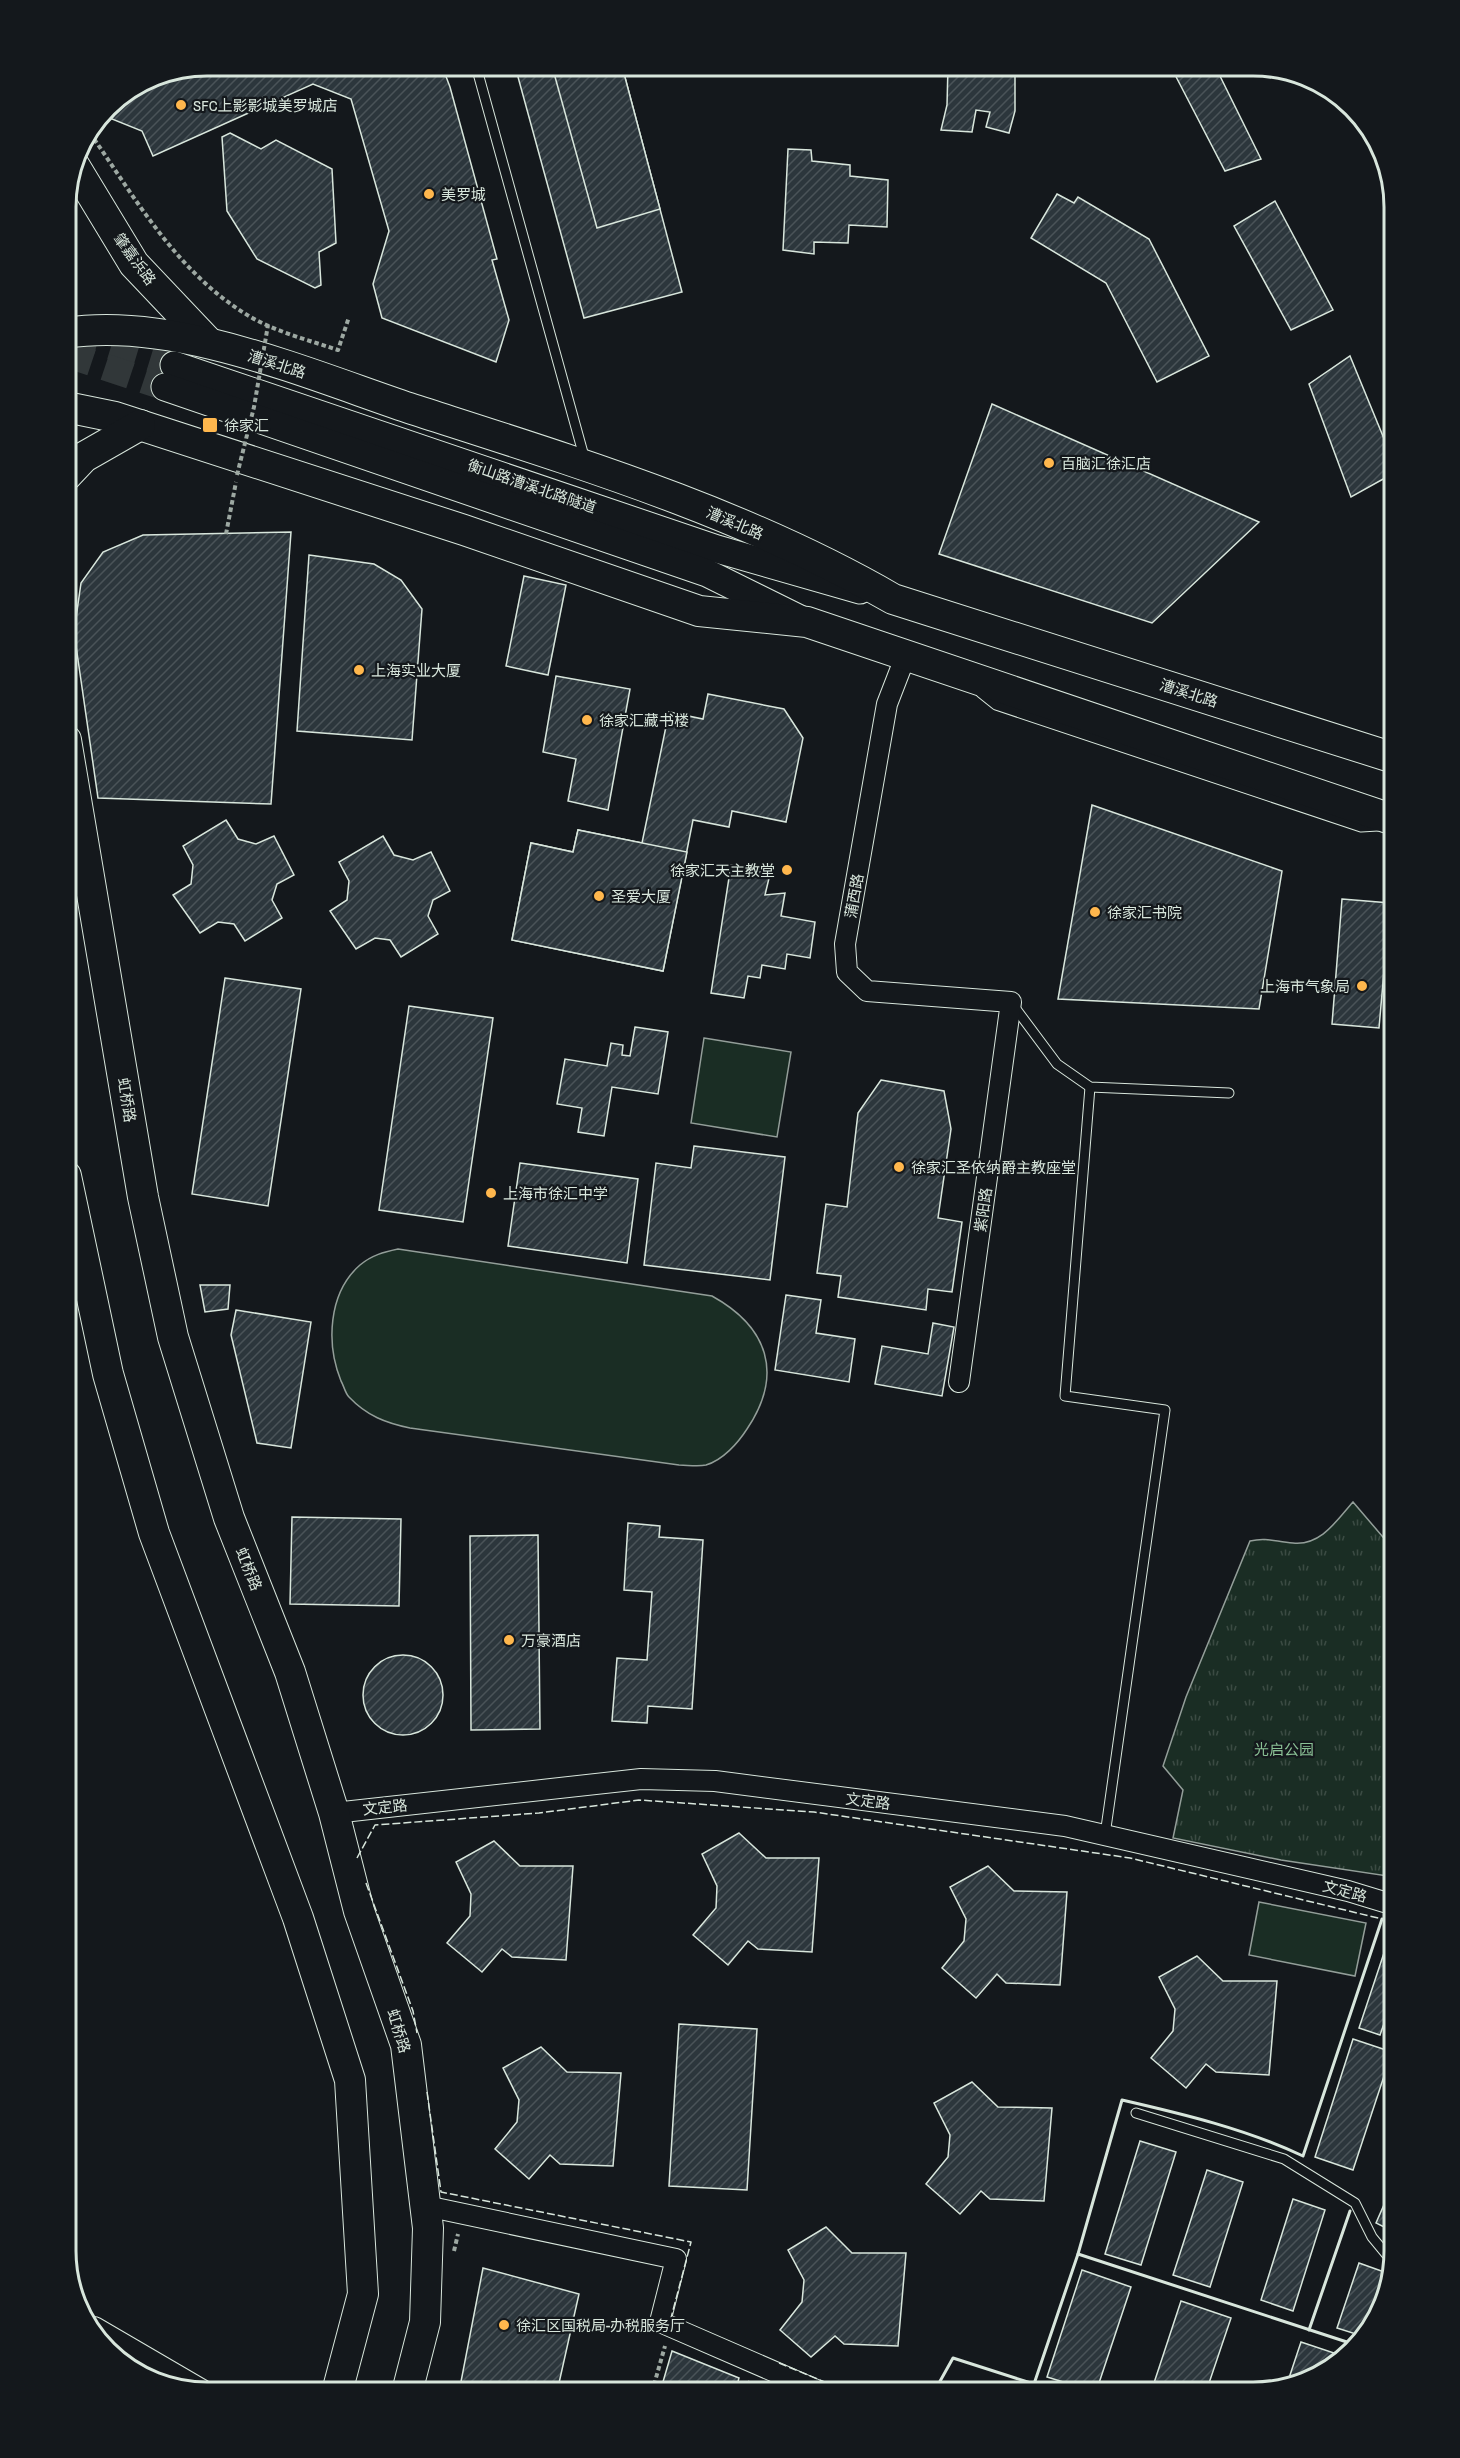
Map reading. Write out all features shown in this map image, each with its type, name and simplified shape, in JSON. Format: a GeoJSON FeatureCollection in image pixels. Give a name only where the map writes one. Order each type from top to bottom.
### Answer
{"type":"FeatureCollection","features":[{"type":"Feature","properties":{"kind":"main road","name":"肇嘉浜路"},"geometry":{"type":"LineString","coordinates":[[80,176],[134,264],[208,342]]}},
{"type":"Feature","properties":{"kind":"main road","name":"漕溪北路"},"geometry":{"type":"LineString","coordinates":[[77,333],[122,331],[208,342],[587,466],[733,521],[859,579],[893,599],[1384,755]]}},
{"type":"Feature","properties":{"kind":"main road","name":"衡山路漕溪北路隧道"},"geometry":{"type":"LineString","coordinates":[[807,622],[707,573],[169,376],[717,549],[893,599]]}},
{"type":"Feature","properties":{"kind":"main road"},"geometry":{"type":"LineString","coordinates":[[77,409],[140,425],[453,526],[699,611],[807,622],[1384,817]]}},
{"type":"Feature","properties":{"kind":"main road"},"geometry":{"type":"LineString","coordinates":[[77,465],[84,458],[140,425]]}},
{"type":"Feature","properties":{"kind":"main road","name":"虹桥路"},"geometry":{"type":"LineString","coordinates":[[77,804],[143,1197],[173,1336],[228,1518],[290,1672],[334,1813],[358,1911],[406,2045],[428,2228],[425,2322],[411,2381]]}},
{"type":"Feature","properties":{"kind":"main road"},"geometry":{"type":"LineString","coordinates":[[76,1225],[108,1374],[154,1533],[298,1918],[350,2080],[363,2294],[340,2381]]}},
{"type":"Feature","properties":{"kind":"street","name":"蒲西路"},"geometry":{"type":"LineString","coordinates":[[906,655],[887,704],[845,944],[847,972],[867,991],[1011,1002]]}},
{"type":"Feature","properties":{"kind":"street","name":"紫阳路"},"geometry":{"type":"LineString","coordinates":[[959,1382],[1011,1002]]}},
{"type":"Feature","properties":{"kind":"street","name":"文定路"},"geometry":{"type":"LineString","coordinates":[[334,1813],[641,1779],[715,1781],[1065,1826],[1384,1902]]}},
{"type":"Feature","properties":{"kind":"street"},"geometry":{"type":"LineString","coordinates":[[426,2206],[676,2259],[660,2322],[797,2382]]}},
{"type":"Feature","properties":{"kind":"street"},"geometry":{"type":"LineString","coordinates":[[111,2339],[178,2378]]}},
{"type":"Feature","properties":{"kind":"lane"},"geometry":{"type":"LineString","coordinates":[[479,76],[587,466]]}},
{"type":"Feature","properties":{"kind":"lane"},"geometry":{"type":"LineString","coordinates":[[955,673],[996,705],[1361,826],[1384,826]]}},
{"type":"Feature","properties":{"kind":"lane"},"geometry":{"type":"LineString","coordinates":[[1011,1002],[1057,1064],[1090,1087],[1229,1093]]}},
{"type":"Feature","properties":{"kind":"lane"},"geometry":{"type":"LineString","coordinates":[[1090,1087],[1065,1396],[1165,1410],[1105,1835]]}},
{"type":"Feature","properties":{"kind":"lane"},"geometry":{"type":"LineString","coordinates":[[1136,2113],[1284,2159],[1355,2203],[1372,2237],[1384,2251]]}},
{"type":"Feature","properties":{"kind":"path"},"geometry":{"type":"LineString","coordinates":[[95,140],[154,225],[186,264],[221,297],[268,325],[338,350],[349,317]]}},
{"type":"Feature","properties":{"kind":"path"},"geometry":{"type":"LineString","coordinates":[[226,534],[237,475],[254,407],[268,325]]}},
{"type":"Feature","properties":{"kind":"path"},"geometry":{"type":"LineString","coordinates":[[655,2381],[666,2342]]}},
{"type":"Feature","properties":{"kind":"green space"},"geometry":{"type":"Polygon","coordinates":[[[704,1038],[791,1052],[777,1137],[691,1123],[704,1038]]]}},
{"type":"Feature","properties":{"kind":"green space"},"geometry":{"type":"Polygon","coordinates":[[[398,1249],[712,1296],[731,1308],[746,1322],[757,1337],[764,1354],[767,1371],[765,1389],[758,1409],[730,1450],[712,1463],[700,1466],[410,1428],[377,1418],[349,1397],[341,1381],[333,1351],[333,1320],[341,1290],[349,1277],[369,1259],[398,1249]]]}},
{"type":"Feature","properties":{"kind":"green space","name":"光启公园"},"geometry":{"type":"Polygon","coordinates":[[[1353,1502],[1384,1538],[1384,1875],[1281,1860],[1173,1838],[1183,1790],[1163,1766],[1186,1697],[1250,1541],[1303,1543],[1320,1536],[1353,1502]]]}},
{"type":"Feature","properties":{"kind":"green space"},"geometry":{"type":"Polygon","coordinates":[[[1259,1902],[1366,1923],[1355,1976],[1249,1955],[1259,1902]]]}},
{"type":"Feature","properties":{"kind":"building","name":"美罗城"},"geometry":{"type":"Polygon","coordinates":[[[207,76],[446,76],[497,259],[492,260],[509,320],[496,362],[382,318],[373,284],[389,231],[351,99],[313,84],[153,156],[142,131],[111,119],[142,94],[157,86],[182,79],[207,76]]]}},
{"type":"Feature","properties":{"kind":"building"},"geometry":{"type":"Polygon","coordinates":[[[518,76],[625,76],[682,292],[584,318],[518,76]]]}},
{"type":"Feature","properties":{"kind":"building"},"geometry":{"type":"Polygon","coordinates":[[[555,76],[625,76],[660,209],[597,228],[555,76]]]}},
{"type":"Feature","properties":{"kind":"building"},"geometry":{"type":"Polygon","coordinates":[[[948,77],[1015,77],[1015,111],[1009,133],[986,127],[990,112],[976,110],[972,132],[941,130],[947,105],[948,77]]]}},
{"type":"Feature","properties":{"kind":"building"},"geometry":{"type":"Polygon","coordinates":[[[1176,77],[1220,77],[1261,159],[1225,171],[1176,77]]]}},
{"type":"Feature","properties":{"kind":"building"},"geometry":{"type":"Polygon","coordinates":[[[230,133],[261,149],[276,140],[332,169],[336,243],[319,252],[321,285],[315,288],[257,259],[227,211],[222,137],[230,133]]]}},
{"type":"Feature","properties":{"kind":"building"},"geometry":{"type":"Polygon","coordinates":[[[788,149],[811,150],[812,161],[850,165],[850,176],[888,180],[887,227],[849,225],[848,243],[814,242],[814,254],[783,250],[788,149]]]}},
{"type":"Feature","properties":{"kind":"building"},"geometry":{"type":"Polygon","coordinates":[[[1057,194],[1074,203],[1078,197],[1149,239],[1209,356],[1157,382],[1106,283],[1031,238],[1057,194]]]}},
{"type":"Feature","properties":{"kind":"building"},"geometry":{"type":"Polygon","coordinates":[[[1275,201],[1333,310],[1291,330],[1234,226],[1275,201]]]}},
{"type":"Feature","properties":{"kind":"building"},"geometry":{"type":"Polygon","coordinates":[[[1350,356],[1384,439],[1384,479],[1351,497],[1309,384],[1350,356]]]}},
{"type":"Feature","properties":{"kind":"building","name":"百脑汇徐汇店"},"geometry":{"type":"Polygon","coordinates":[[[992,404],[1259,522],[1152,623],[939,554],[992,404]]]}},
{"type":"Feature","properties":{"kind":"building"},"geometry":{"type":"Polygon","coordinates":[[[291,532],[271,804],[98,798],[77,651],[77,612],[81,583],[103,552],[143,535],[291,532]]]}},
{"type":"Feature","properties":{"kind":"building","name":"上海实业大厦"},"geometry":{"type":"Polygon","coordinates":[[[309,555],[374,564],[401,580],[422,609],[412,740],[297,731],[309,555]]]}},
{"type":"Feature","properties":{"kind":"building"},"geometry":{"type":"Polygon","coordinates":[[[524,576],[566,585],[548,675],[506,666],[524,576]]]}},
{"type":"Feature","properties":{"kind":"building","name":"徐家汇藏书楼"},"geometry":{"type":"Polygon","coordinates":[[[556,676],[630,689],[608,810],[568,801],[576,759],[543,752],[556,676]]]}},
{"type":"Feature","properties":{"kind":"building"},"geometry":{"type":"Polygon","coordinates":[[[708,694],[784,709],[803,738],[786,822],[732,811],[729,827],[693,820],[663,971],[512,940],[531,843],[573,852],[578,830],[642,843],[669,712],[703,719],[708,694]]]}},
{"type":"Feature","properties":{"kind":"building"},"geometry":{"type":"Polygon","coordinates":[[[1092,805],[1282,871],[1259,1009],[1058,999],[1092,805]]]}},
{"type":"Feature","properties":{"kind":"building"},"geometry":{"type":"Polygon","coordinates":[[[226,820],[238,839],[256,844],[274,836],[294,875],[277,884],[272,900],[282,918],[245,941],[234,924],[218,922],[200,933],[173,895],[191,884],[193,865],[183,846],[226,820]]]}},
{"type":"Feature","properties":{"kind":"building","name":"圣爱大厦"},"geometry":{"type":"Polygon","coordinates":[[[578,830],[687,852],[663,971],[512,940],[531,843],[573,852],[578,830]]]}},
{"type":"Feature","properties":{"kind":"building"},"geometry":{"type":"Polygon","coordinates":[[[383,836],[394,855],[413,860],[431,852],[450,891],[433,900],[428,916],[438,934],[401,957],[390,940],[375,938],[356,949],[330,911],[347,900],[349,881],[339,862],[383,836]]]}},
{"type":"Feature","properties":{"kind":"building"},"geometry":{"type":"Polygon","coordinates":[[[731,865],[770,874],[765,895],[785,893],[781,916],[815,922],[810,958],[787,954],[785,969],[762,965],[760,978],[748,976],[744,998],[711,993],[731,865]]]}},
{"type":"Feature","properties":{"kind":"building"},"geometry":{"type":"Polygon","coordinates":[[[1342,899],[1384,902],[1384,971],[1379,1028],[1332,1024],[1342,899]]]}},
{"type":"Feature","properties":{"kind":"building"},"geometry":{"type":"Polygon","coordinates":[[[225,978],[301,989],[268,1206],[192,1194],[225,978]]]}},
{"type":"Feature","properties":{"kind":"building"},"geometry":{"type":"Polygon","coordinates":[[[409,1006],[493,1018],[463,1222],[379,1210],[409,1006]]]}},
{"type":"Feature","properties":{"kind":"building"},"geometry":{"type":"Polygon","coordinates":[[[635,1027],[668,1032],[658,1094],[612,1087],[604,1136],[578,1132],[582,1108],[557,1104],[565,1059],[607,1066],[611,1043],[623,1045],[622,1055],[630,1056],[635,1027]]]}},
{"type":"Feature","properties":{"kind":"building","name":"徐家汇圣依纳爵主教座堂"},"geometry":{"type":"Polygon","coordinates":[[[881,1080],[944,1091],[951,1129],[938,1218],[962,1222],[952,1292],[928,1289],[926,1310],[838,1297],[841,1276],[817,1273],[826,1204],[847,1207],[858,1113],[881,1080]]]}},
{"type":"Feature","properties":{"kind":"building"},"geometry":{"type":"Polygon","coordinates":[[[694,1146],[785,1157],[770,1280],[644,1265],[656,1163],[691,1168],[694,1146]]]}},
{"type":"Feature","properties":{"kind":"building"},"geometry":{"type":"Polygon","coordinates":[[[520,1163],[638,1179],[627,1263],[508,1246],[520,1163]]]}},
{"type":"Feature","properties":{"kind":"building"},"geometry":{"type":"Polygon","coordinates":[[[200,1285],[230,1285],[228,1309],[205,1312],[200,1285]]]}},
{"type":"Feature","properties":{"kind":"building"},"geometry":{"type":"Polygon","coordinates":[[[786,1295],[821,1300],[816,1333],[855,1339],[849,1382],[775,1370],[786,1295]]]}},
{"type":"Feature","properties":{"kind":"building"},"geometry":{"type":"Polygon","coordinates":[[[236,1310],[311,1322],[291,1448],[257,1443],[231,1335],[236,1310]]]}},
{"type":"Feature","properties":{"kind":"building"},"geometry":{"type":"Polygon","coordinates":[[[933,1323],[954,1327],[942,1396],[875,1384],[882,1346],[928,1354],[933,1323]]]}},
{"type":"Feature","properties":{"kind":"building"},"geometry":{"type":"Polygon","coordinates":[[[292,1517],[401,1519],[399,1606],[290,1604],[292,1517]]]}},
{"type":"Feature","properties":{"kind":"building"},"geometry":{"type":"Polygon","coordinates":[[[628,1523],[660,1526],[659,1537],[703,1540],[692,1709],[648,1706],[647,1723],[612,1721],[617,1658],[647,1660],[652,1592],[624,1590],[628,1523]]]}},
{"type":"Feature","properties":{"kind":"building"},"geometry":{"type":"Polygon","coordinates":[[[538,1535],[540,1729],[471,1730],[470,1536],[538,1535]]]}},
{"type":"Feature","properties":{"kind":"building"},"geometry":{"type":"Polygon","coordinates":[[[395,1655],[411,1655],[432,1666],[443,1687],[443,1703],[432,1724],[411,1735],[395,1735],[381,1729],[369,1717],[363,1703],[363,1687],[369,1673],[381,1661],[395,1655]]]}},
{"type":"Feature","properties":{"kind":"building"},"geometry":{"type":"Polygon","coordinates":[[[739,1833],[766,1858],[819,1858],[812,1952],[758,1949],[748,1941],[728,1965],[693,1935],[716,1908],[717,1886],[702,1854],[739,1833]]]}},
{"type":"Feature","properties":{"kind":"building"},"geometry":{"type":"Polygon","coordinates":[[[494,1841],[520,1866],[573,1866],[566,1960],[512,1957],[502,1949],[482,1972],[447,1943],[470,1916],[471,1894],[456,1862],[494,1841]]]}},
{"type":"Feature","properties":{"kind":"building"},"geometry":{"type":"Polygon","coordinates":[[[988,1866],[1014,1891],[1067,1892],[1060,1985],[1006,1983],[997,1974],[976,1998],[942,1968],[964,1941],[966,1919],[950,1887],[988,1866]]]}},
{"type":"Feature","properties":{"kind":"building"},"geometry":{"type":"Polygon","coordinates":[[[1384,1953],[1384,2024],[1380,2035],[1359,2028],[1384,1953]]]}},
{"type":"Feature","properties":{"kind":"building"},"geometry":{"type":"Polygon","coordinates":[[[1197,1956],[1223,1981],[1277,1981],[1269,2075],[1216,2072],[1206,2064],[1186,2088],[1151,2058],[1173,2031],[1175,2009],[1159,1977],[1197,1956]]]}},
{"type":"Feature","properties":{"kind":"building"},"geometry":{"type":"Polygon","coordinates":[[[679,2024],[757,2029],[747,2190],[669,2186],[679,2024]]]}},
{"type":"Feature","properties":{"kind":"building"},"geometry":{"type":"Polygon","coordinates":[[[1353,2039],[1384,2049],[1384,2076],[1353,2170],[1315,2157],[1353,2039]]]}},
{"type":"Feature","properties":{"kind":"building"},"geometry":{"type":"Polygon","coordinates":[[[541,2047],[567,2072],[621,2073],[613,2166],[560,2164],[550,2155],[529,2179],[495,2149],[517,2122],[519,2100],[503,2068],[541,2047]]]}},
{"type":"Feature","properties":{"kind":"building"},"geometry":{"type":"Polygon","coordinates":[[[972,2082],[998,2107],[1052,2108],[1044,2201],[990,2199],[981,2191],[960,2214],[926,2184],[948,2157],[950,2135],[934,2103],[972,2082]]]}},
{"type":"Feature","properties":{"kind":"building"},"geometry":{"type":"Polygon","coordinates":[[[1140,2141],[1176,2152],[1141,2265],[1105,2254],[1140,2141]]]}},
{"type":"Feature","properties":{"kind":"building"},"geometry":{"type":"Polygon","coordinates":[[[1207,2170],[1243,2182],[1210,2287],[1173,2275],[1207,2170]]]}},
{"type":"Feature","properties":{"kind":"building"},"geometry":{"type":"Polygon","coordinates":[[[1293,2199],[1325,2210],[1293,2311],[1261,2300],[1293,2199]]]}},
{"type":"Feature","properties":{"kind":"building"},"geometry":{"type":"Polygon","coordinates":[[[1384,2205],[1384,2227],[1376,2223],[1384,2205]]]}},
{"type":"Feature","properties":{"kind":"building"},"geometry":{"type":"Polygon","coordinates":[[[826,2227],[852,2253],[906,2253],[898,2346],[844,2344],[835,2336],[811,2357],[780,2330],[802,2302],[804,2280],[788,2250],[826,2227]]]}},
{"type":"Feature","properties":{"kind":"building"},"geometry":{"type":"Polygon","coordinates":[[[1359,2263],[1382,2271],[1377,2293],[1370,2309],[1354,2333],[1337,2328],[1359,2263]]]}},
{"type":"Feature","properties":{"kind":"building"},"geometry":{"type":"Polygon","coordinates":[[[483,2268],[579,2294],[559,2381],[461,2381],[483,2268]]]}},
{"type":"Feature","properties":{"kind":"building"},"geometry":{"type":"Polygon","coordinates":[[[1082,2270],[1131,2287],[1099,2382],[1063,2382],[1047,2377],[1082,2270]]]}},
{"type":"Feature","properties":{"kind":"building"},"geometry":{"type":"Polygon","coordinates":[[[1181,2301],[1231,2318],[1209,2382],[1154,2382],[1181,2301]]]}},
{"type":"Feature","properties":{"kind":"building"},"geometry":{"type":"Polygon","coordinates":[[[1301,2342],[1334,2353],[1311,2368],[1290,2376],[1301,2342]]]}},
{"type":"Feature","properties":{"kind":"building"},"geometry":{"type":"Polygon","coordinates":[[[672,2351],[739,2378],[738,2382],[663,2381],[672,2351]]]}},
{"type":"Feature","properties":{"kind":"tunnel"},"geometry":{"type":"LineString","coordinates":[[77,335],[174,365]]}},
{"type":"Feature","properties":{"kind":"tunnel"},"geometry":{"type":"LineString","coordinates":[[77,358],[165,387]]}},
{"type":"Feature","properties":{"kind":"fence"},"geometry":{"type":"LineString","coordinates":[[357,1858],[375,1825],[539,1813],[639,1800],[814,1812],[1130,1858],[1382,1919]]}},
{"type":"Feature","properties":{"kind":"fence"},"geometry":{"type":"LineString","coordinates":[[366,1883],[413,2011],[417,2033]]}},
{"type":"Feature","properties":{"kind":"fence"},"geometry":{"type":"LineString","coordinates":[[427,2092],[441,2192],[691,2242],[671,2318]]}},
{"type":"Feature","properties":{"kind":"fence"},"geometry":{"type":"LineString","coordinates":[[779,2363],[824,2382]]}},
{"type":"Feature","properties":{"kind":"wall"},"geometry":{"type":"LineString","coordinates":[[1035,2382],[1078,2254],[1122,2100],[1237,2130],[1303,2156],[1382,1919]]}},
{"type":"Feature","properties":{"kind":"wall"},"geometry":{"type":"LineString","coordinates":[[1309,2330],[1350,2211]]}},
{"type":"Feature","properties":{"kind":"wall"},"geometry":{"type":"LineString","coordinates":[[1078,2254],[1346,2342]]}},
{"type":"Feature","properties":{"kind":"wall"},"geometry":{"type":"LineString","coordinates":[[643,2322],[657,2327]]}},
{"type":"Feature","properties":{"kind":"wall"},"geometry":{"type":"LineString","coordinates":[[940,2382],[953,2358],[1027,2382]]}},
{"type":"Feature","properties":{"kind":"place","name":"SFC上影影城美罗城店"},"geometry":{"type":"Point","coordinates":[181,105]}},
{"type":"Feature","properties":{"kind":"place","name":"美罗城"},"geometry":{"type":"Point","coordinates":[429,194]}},
{"type":"Feature","properties":{"kind":"place","name":"徐家汇"},"geometry":{"type":"Point","coordinates":[210,425]}},
{"type":"Feature","properties":{"kind":"place","name":"百脑汇徐汇店"},"geometry":{"type":"Point","coordinates":[1049,463]}},
{"type":"Feature","properties":{"kind":"place","name":"上海实业大厦"},"geometry":{"type":"Point","coordinates":[359,670]}},
{"type":"Feature","properties":{"kind":"place","name":"徐家汇藏书楼"},"geometry":{"type":"Point","coordinates":[587,720]}},
{"type":"Feature","properties":{"kind":"place","name":"徐家汇天主教堂"},"geometry":{"type":"Point","coordinates":[787,870]}},
{"type":"Feature","properties":{"kind":"place","name":"圣爱大厦"},"geometry":{"type":"Point","coordinates":[599,896]}},
{"type":"Feature","properties":{"kind":"place","name":"徐家汇书院"},"geometry":{"type":"Point","coordinates":[1095,912]}},
{"type":"Feature","properties":{"kind":"place","name":"上海市气象局"},"geometry":{"type":"Point","coordinates":[1362,986]}},
{"type":"Feature","properties":{"kind":"place","name":"徐家汇圣依纳爵主教座堂"},"geometry":{"type":"Point","coordinates":[899,1167]}},
{"type":"Feature","properties":{"kind":"place","name":"上海市徐汇中学"},"geometry":{"type":"Point","coordinates":[491,1193]}},
{"type":"Feature","properties":{"kind":"place","name":"万豪酒店"},"geometry":{"type":"Point","coordinates":[509,1640]}},
{"type":"Feature","properties":{"kind":"place","name":"徐汇区国税局-办税服务厅"},"geometry":{"type":"Point","coordinates":[504,2325]}}]}
